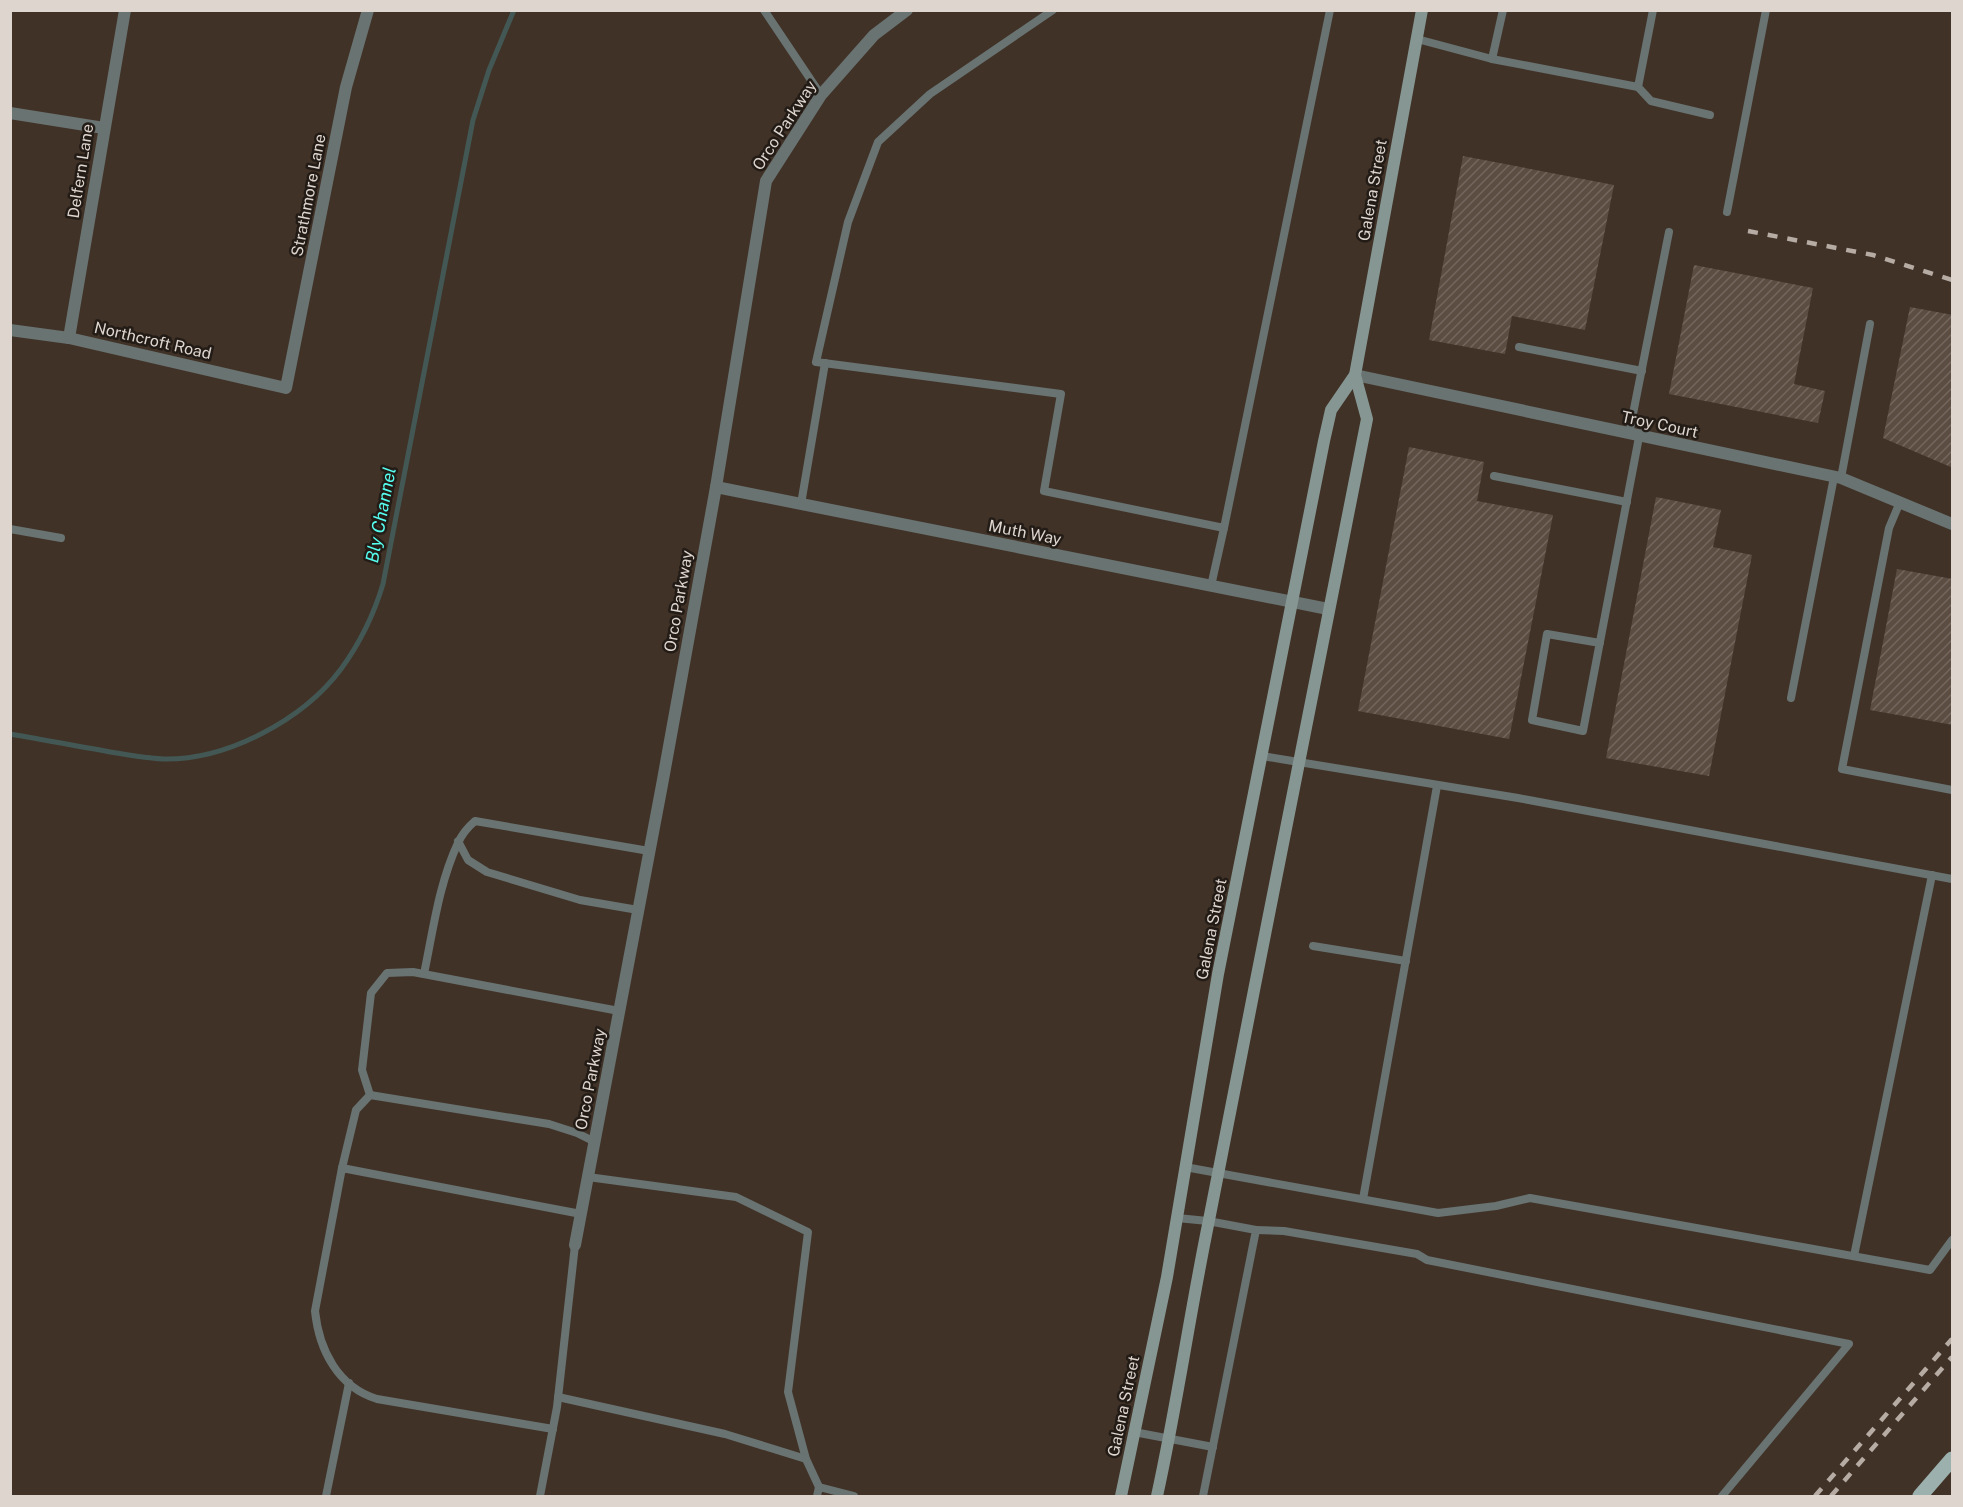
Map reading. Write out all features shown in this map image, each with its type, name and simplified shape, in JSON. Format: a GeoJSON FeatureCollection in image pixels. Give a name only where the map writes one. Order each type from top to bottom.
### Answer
{"type":"FeatureCollection","features":[{"type":"Feature","properties":{"kind":"main road"},"geometry":{"type":"LineString","coordinates":[[1920,1497],[1953,1459]]}},
{"type":"Feature","properties":{"kind":"street","name":"Delfern Lane"},"geometry":{"type":"LineString","coordinates":[[69,338],[125,10]]}},
{"type":"Feature","properties":{"kind":"street","name":"Strathmore Lane"},"geometry":{"type":"LineString","coordinates":[[286,388],[346,87],[368,10]]}},
{"type":"Feature","properties":{"kind":"street","name":"Galena Street"},"geometry":{"type":"LineString","coordinates":[[1121,1497],[1167,1277],[1218,974],[1331,410],[1355,375],[1422,10]]}},
{"type":"Feature","properties":{"kind":"street","name":"Orco Parkway"},"geometry":{"type":"LineString","coordinates":[[575,1245],[716,487],[766,181],[821,95],[874,35],[903,11]]}},
{"type":"Feature","properties":{"kind":"street"},"geometry":{"type":"LineString","coordinates":[[10,113],[104,128]]}},
{"type":"Feature","properties":{"kind":"street","name":"Northcroft Road"},"geometry":{"type":"LineString","coordinates":[[10,330],[69,338],[286,388]]}},
{"type":"Feature","properties":{"kind":"street","name":"Galena Street"},"geometry":{"type":"LineString","coordinates":[[1157,1497],[1208,1221],[1367,418],[1355,375]]}},
{"type":"Feature","properties":{"kind":"street","name":"Troy Court"},"geometry":{"type":"LineString","coordinates":[[1355,375],[1837,478],[1953,524]]}},
{"type":"Feature","properties":{"kind":"street","name":"Muth Way"},"geometry":{"type":"LineString","coordinates":[[716,487],[1328,609]]}},
{"type":"Feature","properties":{"kind":"lane"},"geometry":{"type":"LineString","coordinates":[[764,10],[821,95]]}},
{"type":"Feature","properties":{"kind":"lane"},"geometry":{"type":"LineString","coordinates":[[1053,10],[930,94],[878,142],[848,222],[816,362],[1061,394],[1044,491],[1224,528]]}},
{"type":"Feature","properties":{"kind":"lane"},"geometry":{"type":"LineString","coordinates":[[1211,586],[1330,10]]}},
{"type":"Feature","properties":{"kind":"lane"},"geometry":{"type":"LineString","coordinates":[[1492,59],[1503,10]]}},
{"type":"Feature","properties":{"kind":"lane"},"geometry":{"type":"LineString","coordinates":[[1638,87],[1653,10]]}},
{"type":"Feature","properties":{"kind":"lane"},"geometry":{"type":"LineString","coordinates":[[1727,212],[1766,10]]}},
{"type":"Feature","properties":{"kind":"lane"},"geometry":{"type":"LineString","coordinates":[[1417,39],[1492,59],[1638,87],[1651,101],[1710,115]]}},
{"type":"Feature","properties":{"kind":"lane"},"geometry":{"type":"LineString","coordinates":[[1600,643],[1547,634],[1532,720],[1583,731],[1600,643],[1627,502],[1642,371],[1669,232]]}},
{"type":"Feature","properties":{"kind":"lane"},"geometry":{"type":"LineString","coordinates":[[1791,698],[1870,324]]}},
{"type":"Feature","properties":{"kind":"lane"},"geometry":{"type":"LineString","coordinates":[[1519,347],[1642,371]]}},
{"type":"Feature","properties":{"kind":"lane"},"geometry":{"type":"LineString","coordinates":[[801,504],[825,363]]}},
{"type":"Feature","properties":{"kind":"lane"},"geometry":{"type":"LineString","coordinates":[[1494,476],[1627,502]]}},
{"type":"Feature","properties":{"kind":"lane"},"geometry":{"type":"LineString","coordinates":[[1900,502],[1889,528],[1842,769],[1953,790]]}},
{"type":"Feature","properties":{"kind":"lane"},"geometry":{"type":"LineString","coordinates":[[10,529],[61,538]]}},
{"type":"Feature","properties":{"kind":"lane"},"geometry":{"type":"LineString","coordinates":[[1262,756],[1518,798],[1953,879]]}},
{"type":"Feature","properties":{"kind":"lane"},"geometry":{"type":"LineString","coordinates":[[1363,1199],[1437,786]]}},
{"type":"Feature","properties":{"kind":"lane"},"geometry":{"type":"LineString","coordinates":[[424,974],[444,881],[458,841],[467,828],[476,821],[649,851]]}},
{"type":"Feature","properties":{"kind":"lane"},"geometry":{"type":"LineString","coordinates":[[458,841],[468,860],[487,872],[580,900],[638,910]]}},
{"type":"Feature","properties":{"kind":"lane"},"geometry":{"type":"LineString","coordinates":[[1854,1256],[1932,875]]}},
{"type":"Feature","properties":{"kind":"lane"},"geometry":{"type":"LineString","coordinates":[[1312,946],[1406,961]]}},
{"type":"Feature","properties":{"kind":"lane"},"geometry":{"type":"LineString","coordinates":[[370,1095],[362,1070],[371,993],[387,973],[413,972],[619,1011]]}},
{"type":"Feature","properties":{"kind":"lane"},"geometry":{"type":"LineString","coordinates":[[370,1095],[549,1124],[577,1133],[595,1142]]}},
{"type":"Feature","properties":{"kind":"lane"},"geometry":{"type":"LineString","coordinates":[[370,1095],[356,1110],[342,1168],[315,1311],[317,1331],[325,1354],[343,1378],[361,1394],[377,1399],[553,1429]]}},
{"type":"Feature","properties":{"kind":"lane"},"geometry":{"type":"LineString","coordinates":[[1185,1167],[1438,1214],[1496,1206],[1530,1198],[1930,1270],[1953,1240]]}},
{"type":"Feature","properties":{"kind":"lane"},"geometry":{"type":"LineString","coordinates":[[342,1168],[581,1214]]}},
{"type":"Feature","properties":{"kind":"lane"},"geometry":{"type":"LineString","coordinates":[[588,1177],[736,1197],[808,1232],[788,1392],[806,1460],[819,1487],[817,1497]]}},
{"type":"Feature","properties":{"kind":"lane"},"geometry":{"type":"LineString","coordinates":[[1177,1218],[1256,1230],[1284,1231],[1417,1254],[1427,1260],[1849,1344],[1722,1497]]}},
{"type":"Feature","properties":{"kind":"lane"},"geometry":{"type":"LineString","coordinates":[[1203,1497],[1256,1230]]}},
{"type":"Feature","properties":{"kind":"lane"},"geometry":{"type":"LineString","coordinates":[[540,1497],[558,1397],[575,1245]]}},
{"type":"Feature","properties":{"kind":"lane"},"geometry":{"type":"LineString","coordinates":[[327,1497],[349,1383]]}},
{"type":"Feature","properties":{"kind":"lane"},"geometry":{"type":"LineString","coordinates":[[558,1397],[725,1434],[806,1460]]}},
{"type":"Feature","properties":{"kind":"lane"},"geometry":{"type":"LineString","coordinates":[[1134,1432],[1213,1447]]}},
{"type":"Feature","properties":{"kind":"lane"},"geometry":{"type":"LineString","coordinates":[[819,1487],[854,1497]]}},
{"type":"Feature","properties":{"kind":"building"},"geometry":{"type":"Polygon","coordinates":[[[1463,156],[1614,185],[1585,330],[1512,316],[1505,354],[1429,340],[1463,156]]]}},
{"type":"Feature","properties":{"kind":"building"},"geometry":{"type":"Polygon","coordinates":[[[1694,265],[1813,288],[1794,384],[1825,391],[1818,423],[1669,394],[1694,265]]]}},
{"type":"Feature","properties":{"kind":"building"},"geometry":{"type":"Polygon","coordinates":[[[1910,307],[1953,315],[1953,468],[1883,438],[1910,307]]]}},
{"type":"Feature","properties":{"kind":"building"},"geometry":{"type":"Polygon","coordinates":[[[1409,447],[1484,462],[1477,501],[1553,515],[1509,739],[1358,711],[1409,447]]]}},
{"type":"Feature","properties":{"kind":"building"},"geometry":{"type":"Polygon","coordinates":[[[1656,497],[1721,510],[1713,547],[1752,555],[1709,776],[1606,758],[1656,497]]]}},
{"type":"Feature","properties":{"kind":"building"},"geometry":{"type":"Polygon","coordinates":[[[1897,569],[1953,579],[1953,725],[1870,710],[1897,569]]]}},
{"type":"Feature","properties":{"kind":"waterway","name":"Bly Channel"},"geometry":{"type":"LineString","coordinates":[[10,734],[164,759],[188,758],[213,753],[262,734],[285,720],[325,688],[348,659],[366,628],[383,584],[473,120],[489,70],[514,10]]}},
{"type":"Feature","properties":{"kind":"railway"},"geometry":{"type":"LineString","coordinates":[[1748,231],[1873,255],[1952,280]]}},
{"type":"Feature","properties":{"kind":"railway"},"geometry":{"type":"LineString","coordinates":[[1815,1496],[1952,1339]]}},
{"type":"Feature","properties":{"kind":"railway"},"geometry":{"type":"LineString","coordinates":[[1831,1496],[1952,1357]]}}]}
